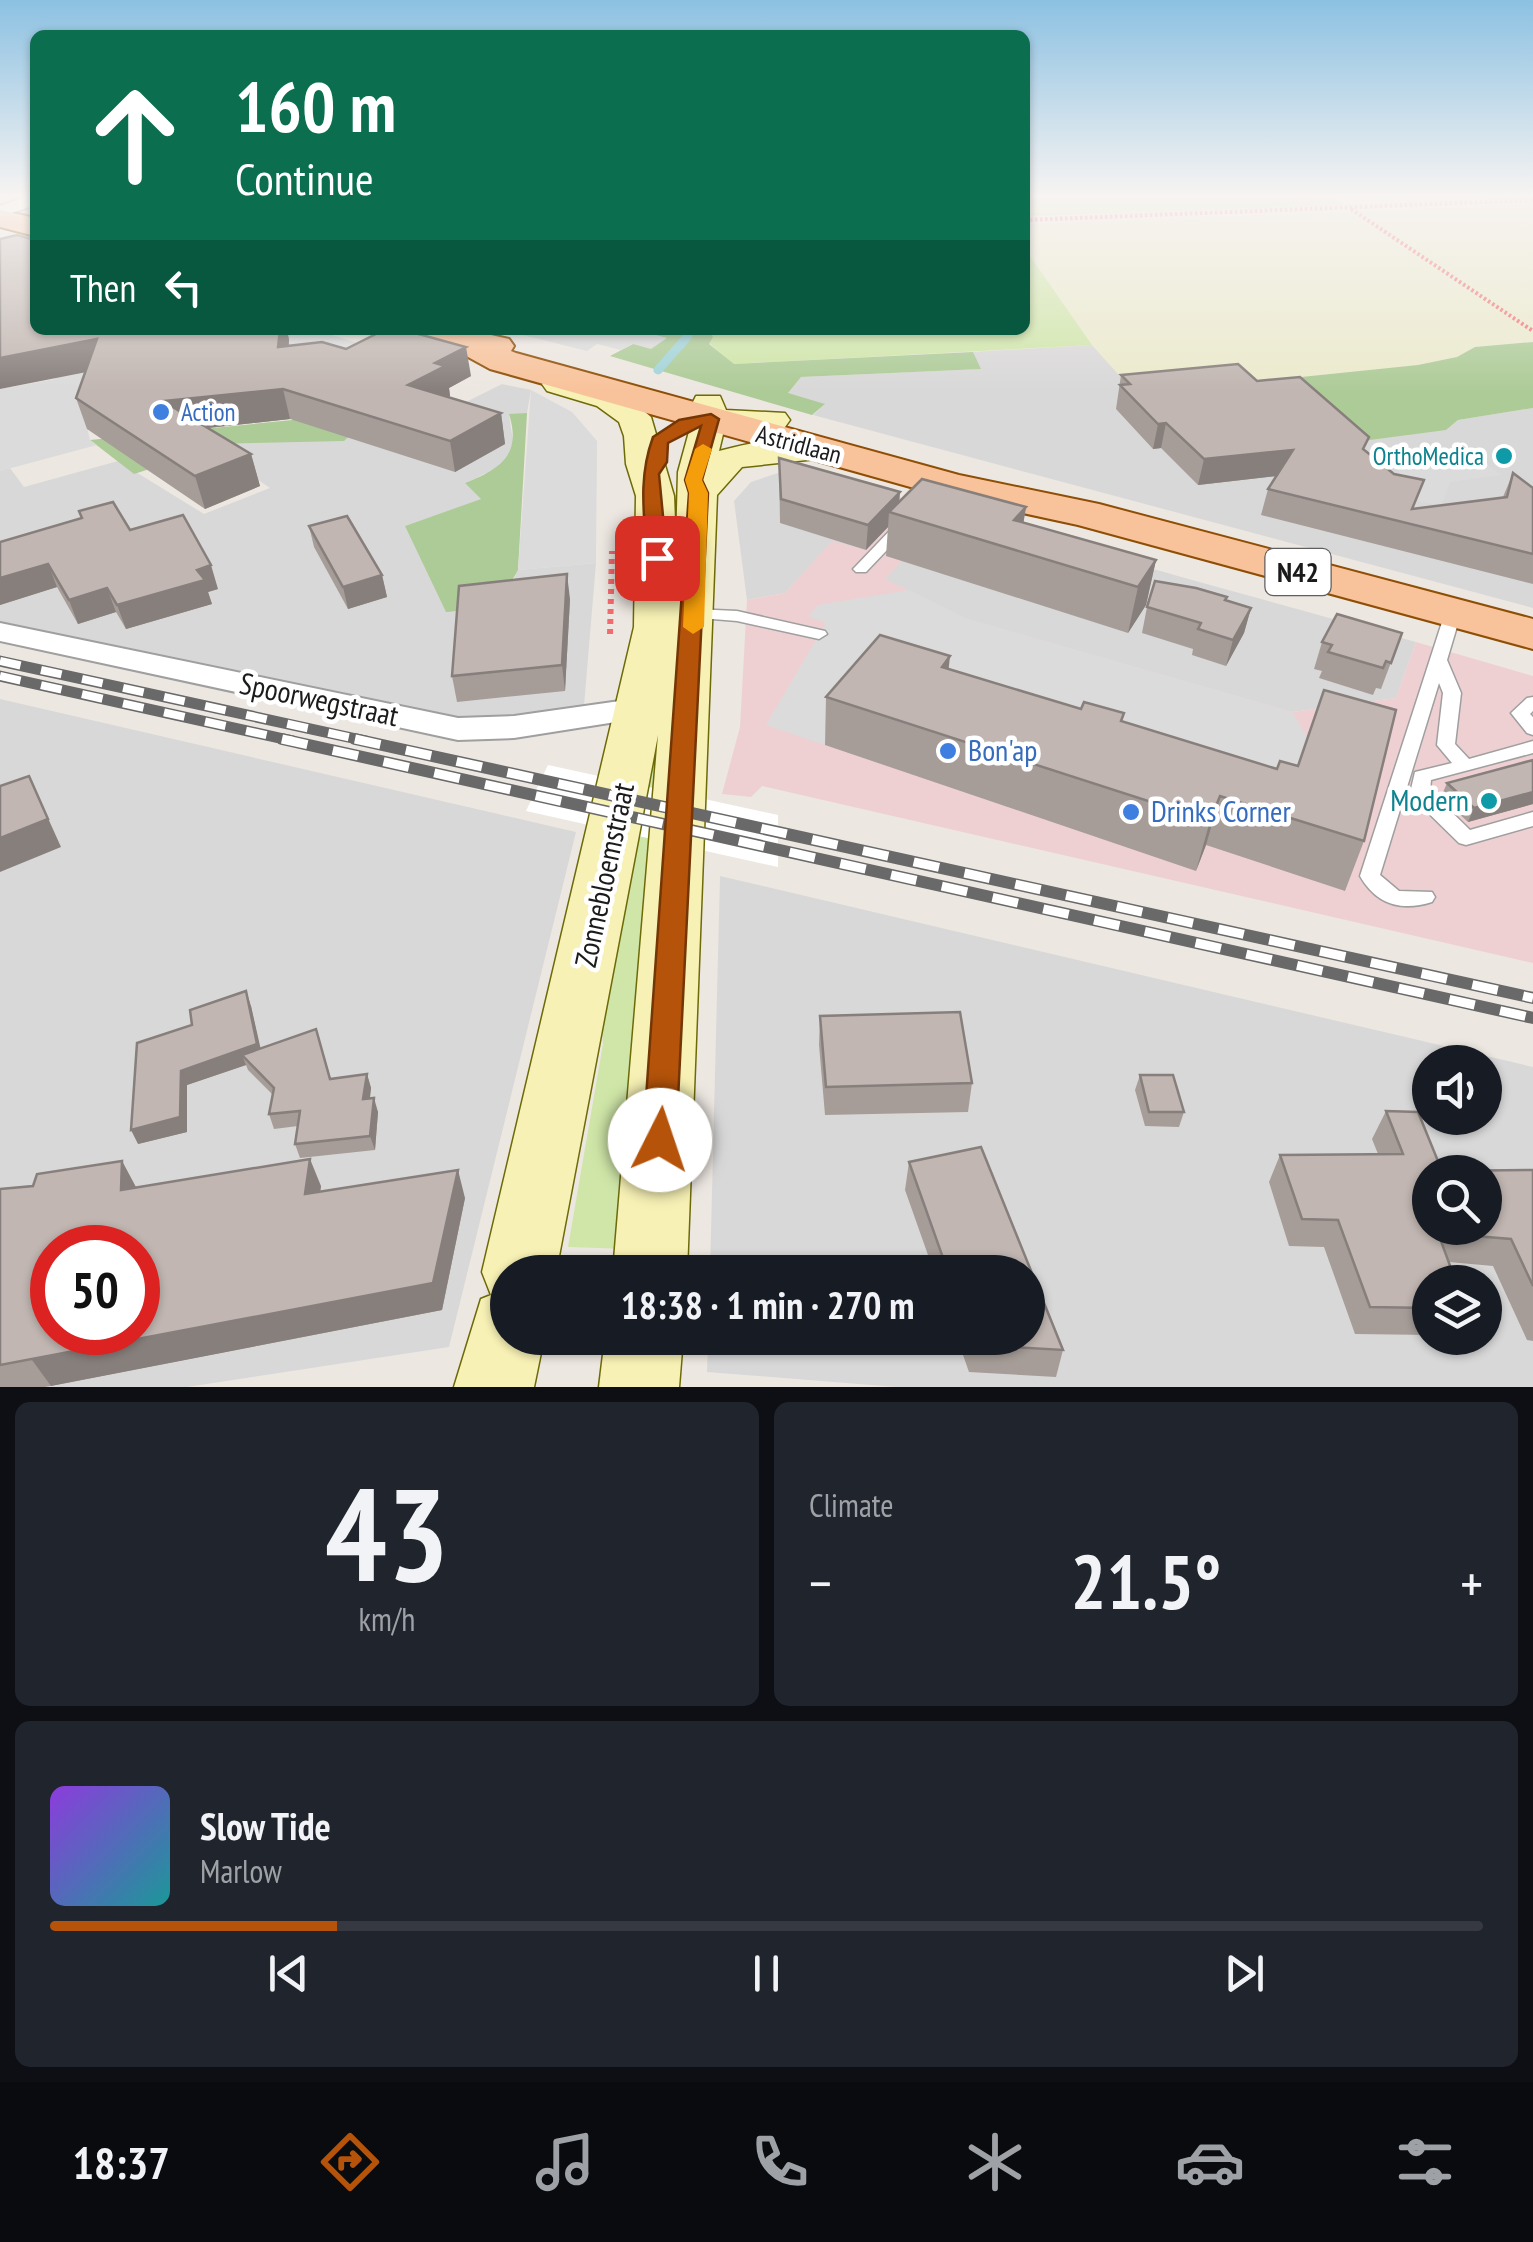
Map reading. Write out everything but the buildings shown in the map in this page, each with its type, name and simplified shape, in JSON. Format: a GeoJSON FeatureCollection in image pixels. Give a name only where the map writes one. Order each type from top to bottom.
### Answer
{"type":"FeatureCollection","features":[{"type":"Feature","properties":{"kind":"main road","name":"Astridlaan"},"geometry":{"type":"LineString","coordinates":[[437,335],[503,361],[826,451],[945,492],[1084,514],[1533,634]]}},
{"type":"Feature","properties":{"kind":"main road","name":"Astridlaan"},"geometry":{"type":"LineString","coordinates":[[462,342],[495,345],[710,418],[773,420],[1032,489],[1084,514]]}},
{"type":"Feature","properties":{"kind":"main road","name":"Zonnebloemstraat"},"geometry":{"type":"LineString","coordinates":[[503,361],[513,370],[609,398],[634,417],[655,496],[656,626],[523,1255]]}},
{"type":"Feature","properties":{"kind":"main road","name":"Zonnebloemstraat"},"geometry":{"type":"LineString","coordinates":[[651,1255],[670,991],[672,872],[694,614],[698,493],[694,480],[710,418]]}},
{"type":"Feature","properties":{"kind":"main road"},"geometry":{"type":"LineString","coordinates":[[650,474],[658,462],[658,447],[664,435],[684,424],[710,418]]}},
{"type":"Feature","properties":{"kind":"main road"},"geometry":{"type":"LineString","coordinates":[[698,493],[720,466],[739,457],[781,450],[826,451]]}},
{"type":"Feature","properties":{"kind":"main road"},"geometry":{"type":"LineString","coordinates":[[494,1387],[501,1355]]}},
{"type":"Feature","properties":{"kind":"main road"},"geometry":{"type":"LineString","coordinates":[[640,1387],[643,1355]]}},
{"type":"Feature","properties":{"kind":"street","name":"Spoorwegstraat"},"geometry":{"type":"LineString","coordinates":[[0,632],[458,728],[514,728],[641,708]]}},
{"type":"Feature","properties":{"kind":"lane"},"geometry":{"type":"LineString","coordinates":[[861,570],[910,517]]}},
{"type":"Feature","properties":{"kind":"lane"},"geometry":{"type":"LineString","coordinates":[[694,614],[737,616],[820,634]]}},
{"type":"Feature","properties":{"kind":"lane"},"geometry":{"type":"LineString","coordinates":[[1426,897],[1395,899],[1377,888],[1370,876],[1454,614]]}},
{"type":"Feature","properties":{"kind":"lane"},"geometry":{"type":"LineString","coordinates":[[1438,658],[1452,693],[1446,745],[1465,766]]}},
{"type":"Feature","properties":{"kind":"lane"},"geometry":{"type":"LineString","coordinates":[[1533,702],[1520,712],[1533,730]]}},
{"type":"Feature","properties":{"kind":"lane"},"geometry":{"type":"LineString","coordinates":[[1533,746],[1422,776],[1420,793],[1466,838],[1533,819]]}},
{"type":"Feature","properties":{"kind":"path"},"geometry":{"type":"LineString","coordinates":[[1431,262],[1533,330]]}},
{"type":"Feature","properties":{"kind":"path"},"geometry":{"type":"LineString","coordinates":[[610,643],[612,548]]}},
{"type":"Feature","properties":{"kind":"shaded area"},"geometry":{"type":"Polygon","coordinates":[[[238,335],[332,335],[396,355],[87,427],[90,440],[97,445],[0,471],[0,389],[55,379],[57,372],[238,335]]]}},
{"type":"Feature","properties":{"kind":"shaded area"},"geometry":{"type":"Polygon","coordinates":[[[523,335],[667,338],[651,349],[633,344],[621,350],[597,344],[587,351],[523,335]]]}},
{"type":"Feature","properties":{"kind":"shaded area"},"geometry":{"type":"Polygon","coordinates":[[[1092,345],[1139,397],[1446,430],[1458,420],[1533,408],[1533,608],[813,415],[824,405],[787,394],[801,377],[980,369],[973,352],[1092,345]]]}},
{"type":"Feature","properties":{"kind":"shaded area"},"geometry":{"type":"Polygon","coordinates":[[[502,384],[531,390],[527,413],[509,415],[514,447],[506,463],[466,483],[482,499],[405,526],[512,583],[518,570],[596,563],[584,706],[462,721],[0,624],[0,471],[10,468],[24,487],[118,461],[204,514],[270,488],[205,444],[374,412],[468,401],[502,384]]]}},
{"type":"Feature","properties":{"kind":"shaded area"},"geometry":{"type":"Polygon","coordinates":[[[531,390],[572,412],[597,441],[596,563],[518,570],[531,390]]]}},
{"type":"Feature","properties":{"kind":"shaded area"},"geometry":{"type":"Polygon","coordinates":[[[1468,451],[1502,475],[1450,482],[1441,506],[1388,494],[1404,459],[1468,451]]]}},
{"type":"Feature","properties":{"kind":"shaded area"},"geometry":{"type":"Polygon","coordinates":[[[784,471],[890,514],[859,549],[832,542],[785,593],[747,600],[734,501],[751,482],[784,471]]]}},
{"type":"Feature","properties":{"kind":"shaded area"},"geometry":{"type":"Polygon","coordinates":[[[878,492],[949,511],[885,579],[967,619],[1292,712],[1396,698],[1416,642],[1533,676],[1533,963],[762,786],[751,797],[722,794],[740,727],[747,600],[785,593],[832,541],[859,548],[889,515],[878,492]]]}},
{"type":"Feature","properties":{"kind":"shaded area"},"geometry":{"type":"Polygon","coordinates":[[[949,511],[1416,642],[1396,698],[1292,712],[967,619],[884,579],[949,511]]]}},
{"type":"Feature","properties":{"kind":"shaded area"},"geometry":{"type":"Polygon","coordinates":[[[909,590],[967,619],[1292,712],[1308,738],[1282,815],[825,745],[766,725],[826,623],[808,616],[818,605],[909,590]]]}},
{"type":"Feature","properties":{"kind":"shaded area"},"geometry":{"type":"Polygon","coordinates":[[[0,699],[576,832],[449,1347],[187,1387],[0,1387],[0,699]]]}},
{"type":"Feature","properties":{"kind":"shaded area"},"geometry":{"type":"Polygon","coordinates":[[[720,876],[1439,1045],[1412,1045],[1412,1135],[1502,1135],[1502,1060],[1533,1067],[1533,1387],[896,1387],[707,1372],[708,1355],[1045,1355],[1045,1255],[710,1255],[720,876]]]}},
{"type":"Feature","properties":{"kind":"green space"},"geometry":{"type":"Polygon","coordinates":[[[1030,262],[1034,262],[1092,345],[733,364],[709,343],[713,337],[1030,335],[1030,262]]]}},
{"type":"Feature","properties":{"kind":"green space"},"geometry":{"type":"Polygon","coordinates":[[[1034,262],[1533,262],[1533,342],[1475,347],[1457,357],[1418,365],[1139,397],[1092,345],[1034,262]]]}},
{"type":"Feature","properties":{"kind":"green space"},"geometry":{"type":"Polygon","coordinates":[[[655,335],[712,335],[709,344],[734,364],[973,352],[981,369],[801,377],[788,393],[825,404],[812,415],[610,356],[633,344],[666,338],[655,335]]]}},
{"type":"Feature","properties":{"kind":"green space"},"geometry":{"type":"Polygon","coordinates":[[[1533,342],[1533,408],[1458,420],[1446,430],[1347,443],[1272,380],[1418,365],[1457,357],[1475,347],[1533,342]]]}},
{"type":"Feature","properties":{"kind":"green space"},"geometry":{"type":"Polygon","coordinates":[[[374,412],[344,441],[208,444],[212,449],[134,474],[90,440],[374,412]]]}},
{"type":"Feature","properties":{"kind":"green space"},"geometry":{"type":"Polygon","coordinates":[[[527,413],[518,570],[506,587],[487,600],[446,612],[405,526],[481,499],[465,483],[505,459],[513,440],[509,414],[527,413]]]}},
{"type":"Feature","properties":{"kind":"green space"},"geometry":{"type":"Polygon","coordinates":[[[665,693],[629,1249],[568,1247],[603,1044],[598,986],[665,693]]]}},
{"type":"Feature","properties":{"kind":"pier"},"geometry":{"type":"Polygon","coordinates":[[[548,765],[778,815],[778,867],[526,811],[548,765]]]}},
{"type":"Feature","properties":{"kind":"waterway"},"geometry":{"type":"LineString","coordinates":[[686,339],[689,335]]}},
{"type":"Feature","properties":{"kind":"waterway"},"geometry":{"type":"LineString","coordinates":[[658,370],[688,336]]}},
{"type":"Feature","properties":{"kind":"railway"},"geometry":{"type":"LineString","coordinates":[[0,661],[366,741]]}},
{"type":"Feature","properties":{"kind":"railway"},"geometry":{"type":"LineString","coordinates":[[0,676],[293,741]]}},
{"type":"Feature","properties":{"kind":"railway"},"geometry":{"type":"LineString","coordinates":[[282,739],[1533,1018]]}},
{"type":"Feature","properties":{"kind":"railway"},"geometry":{"type":"LineString","coordinates":[[355,739],[1533,998]]}},
{"type":"Feature","properties":{"kind":"slow traffic"},"geometry":{"type":"LineString","coordinates":[[693,627],[698,493],[694,480],[703,449]]}},
{"type":"Feature","properties":{"kind":"place","name":"Action"},"geometry":{"type":"Point","coordinates":[161,412]}},
{"type":"Feature","properties":{"kind":"place","name":"OrthoMedica"},"geometry":{"type":"Point","coordinates":[1504,456]}},
{"type":"Feature","properties":{"kind":"place","name":"Bon'ap"},"geometry":{"type":"Point","coordinates":[948,751]}},
{"type":"Feature","properties":{"kind":"place","name":"Modern"},"geometry":{"type":"Point","coordinates":[1489,801]}},
{"type":"Feature","properties":{"kind":"place","name":"Drinks Corner"},"geometry":{"type":"Point","coordinates":[1131,812]}},
{"type":"Feature","properties":{"kind":"route"},"geometry":{"type":"LineString","coordinates":[[657,558],[655,496],[650,474],[658,462],[660,441],[684,424],[711,419],[694,480],[698,493],[694,614],[672,872],[660,1140]]}}]}
